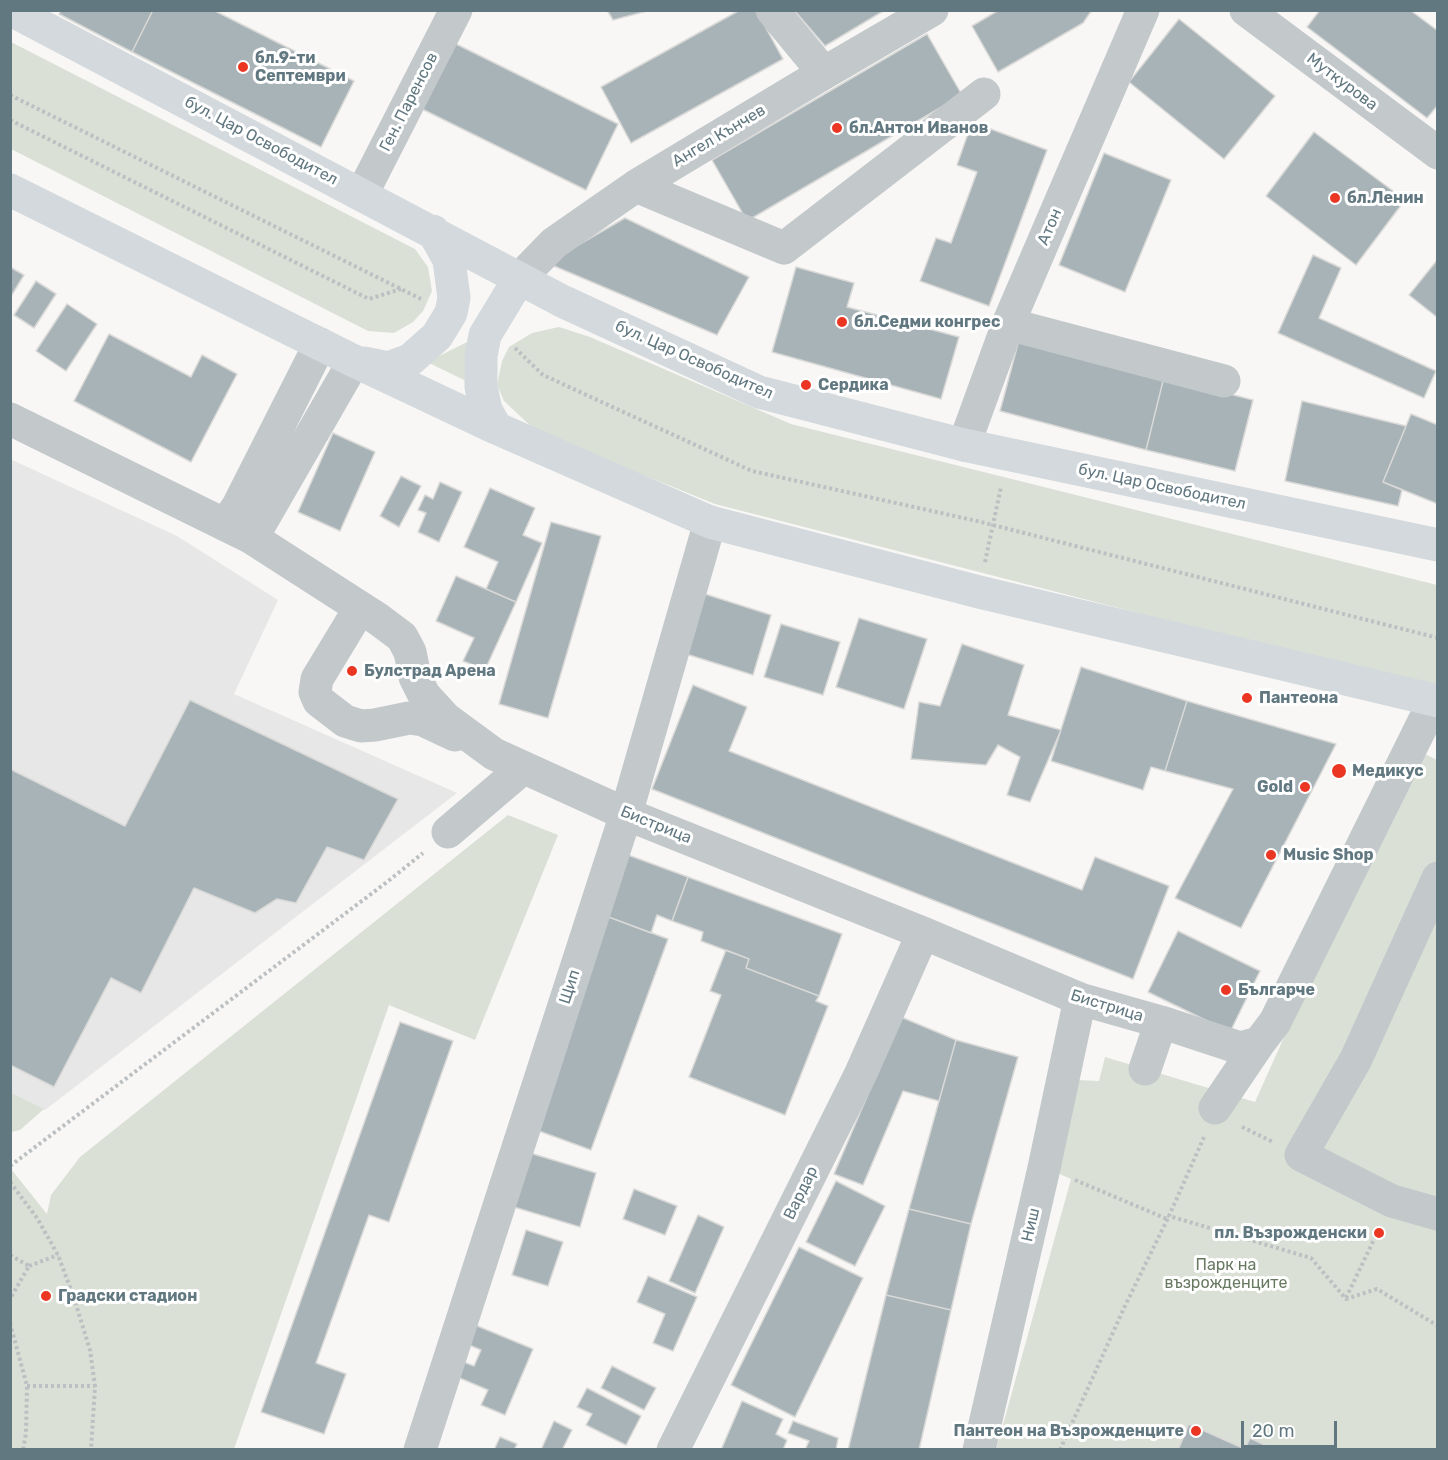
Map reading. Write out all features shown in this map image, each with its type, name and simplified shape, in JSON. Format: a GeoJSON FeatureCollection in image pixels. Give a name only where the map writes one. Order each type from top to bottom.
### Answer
{"type":"FeatureCollection","features":[{"type":"Feature","properties":{"kind":"main road","name":"бул. Цар Освободител"},"geometry":{"type":"LineString","coordinates":[[11,10],[433,231],[562,302],[759,392],[964,446],[1437,545]]}},
{"type":"Feature","properties":{"kind":"main road"},"geometry":{"type":"LineString","coordinates":[[10,190],[354,361],[496,428],[710,522],[979,592],[1436,701]]}},
{"type":"Feature","properties":{"kind":"main road"},"geometry":{"type":"LineString","coordinates":[[354,361],[388,368],[410,360],[437,336],[451,313],[454,298],[449,260],[433,231]]}},
{"type":"Feature","properties":{"kind":"main road"},"geometry":{"type":"LineString","coordinates":[[496,428],[486,410],[481,387],[481,356],[485,335],[519,279]]}},
{"type":"Feature","properties":{"kind":"street","name":"Ген. Паренсов"},"geometry":{"type":"LineString","coordinates":[[362,195],[456,10]]}},
{"type":"Feature","properties":{"kind":"street"},"geometry":{"type":"LineString","coordinates":[[772,10],[824,73]]}},
{"type":"Feature","properties":{"kind":"street","name":"Ангел Кънчев"},"geometry":{"type":"LineString","coordinates":[[519,279],[554,243],[636,186],[932,10]]}},
{"type":"Feature","properties":{"kind":"street","name":"Атон"},"geometry":{"type":"LineString","coordinates":[[964,446],[1008,324],[1143,10]]}},
{"type":"Feature","properties":{"kind":"street","name":"Муткурова"},"geometry":{"type":"LineString","coordinates":[[1246,10],[1437,153]]}},
{"type":"Feature","properties":{"kind":"street"},"geometry":{"type":"LineString","coordinates":[[636,186],[784,248],[984,93]]}},
{"type":"Feature","properties":{"kind":"street"},"geometry":{"type":"LineString","coordinates":[[1008,324],[1224,381]]}},
{"type":"Feature","properties":{"kind":"street"},"geometry":{"type":"LineString","coordinates":[[238,532],[238,506],[320,344]]}},
{"type":"Feature","properties":{"kind":"street"},"geometry":{"type":"LineString","coordinates":[[238,532],[354,361]]}},
{"type":"Feature","properties":{"kind":"street","name":"Бистрица"},"geometry":{"type":"LineString","coordinates":[[10,419],[238,532],[402,637],[410,652],[415,677],[424,695],[445,718],[494,754],[626,814],[923,933],[1080,999],[1240,1048],[1259,1043]]}},
{"type":"Feature","properties":{"kind":"street","name":"Щип"},"geometry":{"type":"LineString","coordinates":[[420,1449],[626,814],[710,522]]}},
{"type":"Feature","properties":{"kind":"street"},"geometry":{"type":"LineString","coordinates":[[360,608],[317,679],[315,692],[319,701],[345,721],[361,726],[408,718],[423,720],[494,754]]}},
{"type":"Feature","properties":{"kind":"street"},"geometry":{"type":"LineString","coordinates":[[1214,1111],[1275,1022],[1436,701]]}},
{"type":"Feature","properties":{"kind":"street"},"geometry":{"type":"LineString","coordinates":[[448,832],[524,768]]}},
{"type":"Feature","properties":{"kind":"street"},"geometry":{"type":"LineString","coordinates":[[1437,878],[1356,1059],[1301,1155],[1392,1202],[1437,1214]]}},
{"type":"Feature","properties":{"kind":"street","name":"Вардар"},"geometry":{"type":"LineString","coordinates":[[673,1449],[861,1073],[923,933]]}},
{"type":"Feature","properties":{"kind":"street","name":"Ниш"},"geometry":{"type":"LineString","coordinates":[[979,1449],[1044,1168],[1080,999]]}},
{"type":"Feature","properties":{"kind":"street"},"geometry":{"type":"LineString","coordinates":[[1145,1069],[1161,1022]]}},
{"type":"Feature","properties":{"kind":"path"},"geometry":{"type":"LineString","coordinates":[[10,95],[431,304]]}},
{"type":"Feature","properties":{"kind":"path"},"geometry":{"type":"LineString","coordinates":[[10,120],[369,299],[402,289]]}},
{"type":"Feature","properties":{"kind":"path"},"geometry":{"type":"LineString","coordinates":[[512,345],[543,375],[752,471],[993,525],[1437,638]]}},
{"type":"Feature","properties":{"kind":"path"},"geometry":{"type":"LineString","coordinates":[[979,592],[1008,455]]}},
{"type":"Feature","properties":{"kind":"path"},"geometry":{"type":"LineString","coordinates":[[10,1166],[387,882],[448,832]]}},
{"type":"Feature","properties":{"kind":"path"},"geometry":{"type":"LineString","coordinates":[[1060,1449],[1168,1217],[1214,1111],[1301,1155]]}},
{"type":"Feature","properties":{"kind":"path"},"geometry":{"type":"LineString","coordinates":[[1044,1168],[1168,1217],[1311,1258],[1346,1299]]}},
{"type":"Feature","properties":{"kind":"path"},"geometry":{"type":"LineString","coordinates":[[10,1182],[37,1218],[58,1255],[90,1350],[94,1386],[91,1449]]}},
{"type":"Feature","properties":{"kind":"path"},"geometry":{"type":"LineString","coordinates":[[1346,1299],[1392,1202]]}},
{"type":"Feature","properties":{"kind":"path"},"geometry":{"type":"LineString","coordinates":[[10,1255],[29,1266]]}},
{"type":"Feature","properties":{"kind":"path"},"geometry":{"type":"LineString","coordinates":[[10,1299],[29,1266],[58,1255]]}},
{"type":"Feature","properties":{"kind":"path"},"geometry":{"type":"LineString","coordinates":[[1346,1299],[1377,1289],[1437,1326]]}},
{"type":"Feature","properties":{"kind":"path"},"geometry":{"type":"LineString","coordinates":[[10,1323],[27,1386],[26,1433],[23,1449]]}},
{"type":"Feature","properties":{"kind":"path"},"geometry":{"type":"LineString","coordinates":[[27,1386],[94,1386]]}},
{"type":"Feature","properties":{"kind":"shaded area"},"geometry":{"type":"Polygon","coordinates":[[[10,459],[177,536],[278,600],[234,694],[457,793],[45,1110],[11,1094],[10,459]]]}},
{"type":"Feature","properties":{"kind":"green space"},"geometry":{"type":"Polygon","coordinates":[[[11,42],[415,249],[428,267],[432,291],[423,311],[413,322],[394,333],[368,331],[11,149],[11,42]]]}},
{"type":"Feature","properties":{"kind":"green space"},"geometry":{"type":"Polygon","coordinates":[[[559,327],[590,337],[791,424],[1437,585],[1437,690],[715,504],[537,432],[504,401],[497,385],[502,361],[509,347],[532,333],[559,327]]]}},
{"type":"Feature","properties":{"kind":"green space"},"geometry":{"type":"Polygon","coordinates":[[[467,342],[466,381],[427,362],[467,342]]]}},
{"type":"Feature","properties":{"kind":"green space","name":"Парк на възрожденците"},"geometry":{"type":"Polygon","coordinates":[[[1425,754],[1437,760],[1437,1449],[996,1450],[1071,1179],[1048,1169],[1077,1080],[1099,1081],[1105,1057],[1255,1102],[1289,1026],[1425,754]]]}},
{"type":"Feature","properties":{"kind":"green space"},"geometry":{"type":"Polygon","coordinates":[[[508,815],[558,835],[475,1040],[389,1005],[234,1449],[11,1449],[11,1169],[47,1214],[51,1195],[80,1157],[508,815]]]}},
{"type":"Feature","properties":{"kind":"green space"},"geometry":{"type":"Polygon","coordinates":[[[11,1093],[44,1109],[20,1130],[11,1132],[11,1093]]]}},
{"type":"Feature","properties":{"kind":"building"},"geometry":{"type":"Polygon","coordinates":[[[61,10],[153,10],[132,52],[59,14],[61,10]]]}},
{"type":"Feature","properties":{"kind":"building","name":"бл.9-ти Септември"},"geometry":{"type":"Polygon","coordinates":[[[153,10],[213,10],[354,81],[321,147],[132,52],[153,10]]]}},
{"type":"Feature","properties":{"kind":"building"},"geometry":{"type":"Polygon","coordinates":[[[607,10],[651,10],[613,20],[607,10]]]}},
{"type":"Feature","properties":{"kind":"building"},"geometry":{"type":"Polygon","coordinates":[[[740,10],[756,10],[783,59],[631,143],[601,87],[740,10]]]}},
{"type":"Feature","properties":{"kind":"building"},"geometry":{"type":"Polygon","coordinates":[[[794,10],[885,10],[825,46],[794,10]]]}},
{"type":"Feature","properties":{"kind":"building"},"geometry":{"type":"Polygon","coordinates":[[[999,10],[1092,10],[1083,23],[998,72],[972,26],[999,10]]]}},
{"type":"Feature","properties":{"kind":"building"},"geometry":{"type":"Polygon","coordinates":[[[1320,10],[1410,10],[1438,31],[1438,105],[1427,118],[1307,27],[1320,10]]]}},
{"type":"Feature","properties":{"kind":"building"},"geometry":{"type":"Polygon","coordinates":[[[1179,19],[1275,96],[1224,159],[1129,82],[1179,19]]]}},
{"type":"Feature","properties":{"kind":"building","name":"бл.Антон Иванов"},"geometry":{"type":"Polygon","coordinates":[[[927,34],[962,95],[747,221],[712,160],[927,34]]]}},
{"type":"Feature","properties":{"kind":"building"},"geometry":{"type":"Polygon","coordinates":[[[450,41],[618,124],[586,190],[418,107],[450,41]]]}},
{"type":"Feature","properties":{"kind":"building"},"geometry":{"type":"Polygon","coordinates":[[[972,122],[1047,150],[989,306],[920,281],[936,238],[951,243],[977,172],[957,165],[972,122]]]}},
{"type":"Feature","properties":{"kind":"building","name":"бл.Ленин"},"geometry":{"type":"Polygon","coordinates":[[[1314,132],[1405,200],[1356,265],[1266,196],[1314,132]]]}},
{"type":"Feature","properties":{"kind":"building"},"geometry":{"type":"Polygon","coordinates":[[[1104,153],[1171,180],[1125,292],[1059,265],[1104,153]]]}},
{"type":"Feature","properties":{"kind":"building"},"geometry":{"type":"Polygon","coordinates":[[[625,218],[749,277],[717,335],[547,263],[625,218]]]}},
{"type":"Feature","properties":{"kind":"building"},"geometry":{"type":"Polygon","coordinates":[[[1313,255],[1341,268],[1319,318],[1436,371],[1424,398],[1278,333],[1313,255]]]}},
{"type":"Feature","properties":{"kind":"building"},"geometry":{"type":"Polygon","coordinates":[[[1438,259],[1438,318],[1409,295],[1438,259]]]}},
{"type":"Feature","properties":{"kind":"building"},"geometry":{"type":"Polygon","coordinates":[[[10,267],[24,275],[10,298],[10,267]]]}},
{"type":"Feature","properties":{"kind":"building","name":"бл.Седми конгрес"},"geometry":{"type":"Polygon","coordinates":[[[796,267],[854,283],[847,307],[959,337],[941,399],[772,352],[796,267]]]}},
{"type":"Feature","properties":{"kind":"building"},"geometry":{"type":"Polygon","coordinates":[[[36,281],[56,294],[34,328],[14,315],[36,281]]]}},
{"type":"Feature","properties":{"kind":"building"},"geometry":{"type":"Polygon","coordinates":[[[67,304],[97,324],[66,371],[36,351],[67,304]]]}},
{"type":"Feature","properties":{"kind":"building"},"geometry":{"type":"Polygon","coordinates":[[[109,334],[191,377],[202,355],[237,374],[191,462],[74,401],[109,334]]]}},
{"type":"Feature","properties":{"kind":"building"},"geometry":{"type":"Polygon","coordinates":[[[1019,340],[1164,377],[1146,450],[1000,411],[1019,340]]]}},
{"type":"Feature","properties":{"kind":"building"},"geometry":{"type":"Polygon","coordinates":[[[1164,377],[1253,400],[1235,471],[1146,450],[1164,377]]]}},
{"type":"Feature","properties":{"kind":"building"},"geometry":{"type":"Polygon","coordinates":[[[1302,401],[1406,426],[1383,482],[1402,490],[1398,506],[1285,481],[1302,401]]]}},
{"type":"Feature","properties":{"kind":"building"},"geometry":{"type":"Polygon","coordinates":[[[1411,414],[1438,425],[1438,504],[1383,482],[1411,414]]]}},
{"type":"Feature","properties":{"kind":"building"},"geometry":{"type":"Polygon","coordinates":[[[333,433],[375,452],[340,531],[298,512],[333,433]]]}},
{"type":"Feature","properties":{"kind":"building"},"geometry":{"type":"Polygon","coordinates":[[[401,476],[421,486],[399,527],[380,516],[401,476]]]}},
{"type":"Feature","properties":{"kind":"building"},"geometry":{"type":"Polygon","coordinates":[[[440,482],[462,492],[439,542],[418,532],[426,513],[418,510],[425,495],[433,499],[440,482]]]}},
{"type":"Feature","properties":{"kind":"building"},"geometry":{"type":"Polygon","coordinates":[[[490,488],[535,508],[523,535],[542,543],[516,602],[486,589],[498,562],[464,547],[490,488]]]}},
{"type":"Feature","properties":{"kind":"building"},"geometry":{"type":"Polygon","coordinates":[[[551,522],[601,536],[548,718],[499,704],[551,522]]]}},
{"type":"Feature","properties":{"kind":"building"},"geometry":{"type":"Polygon","coordinates":[[[456,576],[516,602],[485,670],[463,661],[474,638],[436,621],[456,576]]]}},
{"type":"Feature","properties":{"kind":"building"},"geometry":{"type":"Polygon","coordinates":[[[705,594],[771,615],[753,675],[686,654],[705,594]]]}},
{"type":"Feature","properties":{"kind":"building"},"geometry":{"type":"Polygon","coordinates":[[[859,618],[927,639],[904,709],[836,687],[859,618]]]}},
{"type":"Feature","properties":{"kind":"building"},"geometry":{"type":"Polygon","coordinates":[[[781,624],[840,642],[823,695],[764,677],[781,624]]]}},
{"type":"Feature","properties":{"kind":"building"},"geometry":{"type":"Polygon","coordinates":[[[962,644],[1024,665],[1008,715],[1061,730],[1030,802],[1007,795],[1020,757],[998,745],[986,765],[911,759],[919,702],[940,706],[962,644]]]}},
{"type":"Feature","properties":{"kind":"building"},"geometry":{"type":"Polygon","coordinates":[[[1081,667],[1187,701],[1165,771],[1151,767],[1143,790],[1051,761],[1081,667]]]}},
{"type":"Feature","properties":{"kind":"building"},"geometry":{"type":"Polygon","coordinates":[[[693,685],[747,707],[729,751],[1082,890],[1095,857],[1169,886],[1133,979],[652,789],[693,685]]]}},
{"type":"Feature","properties":{"kind":"building"},"geometry":{"type":"Polygon","coordinates":[[[190,700],[398,799],[364,860],[327,847],[296,903],[277,899],[255,913],[194,888],[141,993],[111,978],[54,1087],[10,1065],[10,769],[125,826],[190,700]]]}},
{"type":"Feature","properties":{"kind":"building"},"geometry":{"type":"Polygon","coordinates":[[[1187,701],[1336,744],[1241,928],[1175,898],[1233,789],[1165,771],[1187,701]]]}},
{"type":"Feature","properties":{"kind":"building"},"geometry":{"type":"Polygon","coordinates":[[[628,855],[688,877],[672,921],[657,915],[651,933],[606,916],[628,855]]]}},
{"type":"Feature","properties":{"kind":"building"},"geometry":{"type":"Polygon","coordinates":[[[688,877],[842,934],[819,996],[746,968],[749,959],[701,941],[703,932],[672,921],[688,877]]]}},
{"type":"Feature","properties":{"kind":"building"},"geometry":{"type":"Polygon","coordinates":[[[606,916],[668,939],[591,1150],[528,1127],[606,916]]]}},
{"type":"Feature","properties":{"kind":"building"},"geometry":{"type":"Polygon","coordinates":[[[1178,931],[1260,971],[1230,1032],[1148,992],[1178,931]]]}},
{"type":"Feature","properties":{"kind":"building"},"geometry":{"type":"Polygon","coordinates":[[[726,950],[749,959],[746,968],[819,996],[816,1001],[828,1006],[785,1115],[689,1077],[721,995],[710,991],[726,950]]]}},
{"type":"Feature","properties":{"kind":"building"},"geometry":{"type":"Polygon","coordinates":[[[901,1017],[956,1040],[939,1101],[903,1091],[863,1185],[834,1174],[901,1017]]]}},
{"type":"Feature","properties":{"kind":"building"},"geometry":{"type":"Polygon","coordinates":[[[400,1022],[453,1041],[389,1222],[369,1215],[316,1363],[346,1374],[324,1434],[261,1412],[400,1022]]]}},
{"type":"Feature","properties":{"kind":"building"},"geometry":{"type":"Polygon","coordinates":[[[956,1040],[1018,1057],[971,1224],[909,1209],[956,1040]]]}},
{"type":"Feature","properties":{"kind":"building"},"geometry":{"type":"Polygon","coordinates":[[[530,1153],[596,1173],[580,1227],[514,1207],[530,1153]]]}},
{"type":"Feature","properties":{"kind":"building"},"geometry":{"type":"Polygon","coordinates":[[[836,1181],[885,1206],[855,1266],[806,1242],[836,1181]]]}},
{"type":"Feature","properties":{"kind":"building"},"geometry":{"type":"Polygon","coordinates":[[[634,1189],[677,1206],[665,1235],[623,1219],[634,1189]]]}},
{"type":"Feature","properties":{"kind":"building"},"geometry":{"type":"Polygon","coordinates":[[[909,1209],[971,1224],[951,1310],[886,1295],[909,1209]]]}},
{"type":"Feature","properties":{"kind":"building"},"geometry":{"type":"Polygon","coordinates":[[[698,1215],[724,1227],[695,1293],[669,1281],[698,1215]]]}},
{"type":"Feature","properties":{"kind":"building"},"geometry":{"type":"Polygon","coordinates":[[[526,1230],[563,1242],[548,1286],[512,1275],[526,1230]]]}},
{"type":"Feature","properties":{"kind":"building"},"geometry":{"type":"Polygon","coordinates":[[[799,1247],[863,1278],[795,1417],[731,1385],[799,1247]]]}},
{"type":"Feature","properties":{"kind":"building"},"geometry":{"type":"Polygon","coordinates":[[[648,1276],[697,1297],[673,1351],[653,1343],[665,1314],[637,1302],[648,1276]]]}},
{"type":"Feature","properties":{"kind":"building"},"geometry":{"type":"Polygon","coordinates":[[[886,1295],[951,1310],[919,1450],[848,1450],[886,1295]]]}},
{"type":"Feature","properties":{"kind":"building"},"geometry":{"type":"Polygon","coordinates":[[[475,1325],[533,1349],[505,1415],[481,1405],[488,1390],[455,1376],[461,1361],[474,1366],[481,1350],[467,1344],[475,1325]]]}},
{"type":"Feature","properties":{"kind":"building"},"geometry":{"type":"Polygon","coordinates":[[[612,1366],[656,1388],[644,1410],[601,1388],[612,1366]]]}},
{"type":"Feature","properties":{"kind":"building"},"geometry":{"type":"Polygon","coordinates":[[[587,1388],[641,1416],[626,1445],[586,1425],[592,1414],[577,1407],[587,1388]]]}},
{"type":"Feature","properties":{"kind":"building"},"geometry":{"type":"Polygon","coordinates":[[[742,1401],[783,1419],[776,1434],[787,1440],[783,1450],[721,1450],[742,1401]]]}},
{"type":"Feature","properties":{"kind":"building"},"geometry":{"type":"Polygon","coordinates":[[[554,1421],[572,1430],[562,1450],[541,1450],[554,1421]]]}},
{"type":"Feature","properties":{"kind":"building"},"geometry":{"type":"Polygon","coordinates":[[[793,1421],[838,1438],[836,1450],[805,1450],[809,1441],[788,1433],[793,1421]]]}},
{"type":"Feature","properties":{"kind":"building","name":"Пантеон на Възрожденците"},"geometry":{"type":"Polygon","coordinates":[[[1189,1424],[1245,1449],[1250,1438],[1269,1447],[1268,1450],[1178,1450],[1189,1424]]]}},
{"type":"Feature","properties":{"kind":"building"},"geometry":{"type":"Polygon","coordinates":[[[500,1437],[517,1444],[514,1450],[494,1450],[500,1437]]]}},
{"type":"Feature","properties":{"kind":"place","name":"бл.9-ти Септември"},"geometry":{"type":"Point","coordinates":[243,67]}},
{"type":"Feature","properties":{"kind":"place","name":"бл.Антон Иванов"},"geometry":{"type":"Point","coordinates":[837,128]}},
{"type":"Feature","properties":{"kind":"place","name":"бл.Ленин"},"geometry":{"type":"Point","coordinates":[1335,198]}},
{"type":"Feature","properties":{"kind":"place","name":"бл.Седми конгрес"},"geometry":{"type":"Point","coordinates":[842,322]}},
{"type":"Feature","properties":{"kind":"place","name":"Сердика"},"geometry":{"type":"Point","coordinates":[806,385]}},
{"type":"Feature","properties":{"kind":"place","name":"Булстрад Арена"},"geometry":{"type":"Point","coordinates":[352,671]}},
{"type":"Feature","properties":{"kind":"place","name":"Пантеона"},"geometry":{"type":"Point","coordinates":[1247,698]}},
{"type":"Feature","properties":{"kind":"place","name":"Медикус"},"geometry":{"type":"Point","coordinates":[1339,771]}},
{"type":"Feature","properties":{"kind":"place","name":"Gold"},"geometry":{"type":"Point","coordinates":[1305,787]}},
{"type":"Feature","properties":{"kind":"place","name":"Music Shop"},"geometry":{"type":"Point","coordinates":[1271,855]}},
{"type":"Feature","properties":{"kind":"place","name":"Българче"},"geometry":{"type":"Point","coordinates":[1226,990]}},
{"type":"Feature","properties":{"kind":"place","name":"пл. Възрожденски"},"geometry":{"type":"Point","coordinates":[1379,1233]}},
{"type":"Feature","properties":{"kind":"place","name":"Градски стадион"},"geometry":{"type":"Point","coordinates":[46,1296]}},
{"type":"Feature","properties":{"kind":"place","name":"Пантеон на Възрожденците"},"geometry":{"type":"Point","coordinates":[1196,1431]}}]}
